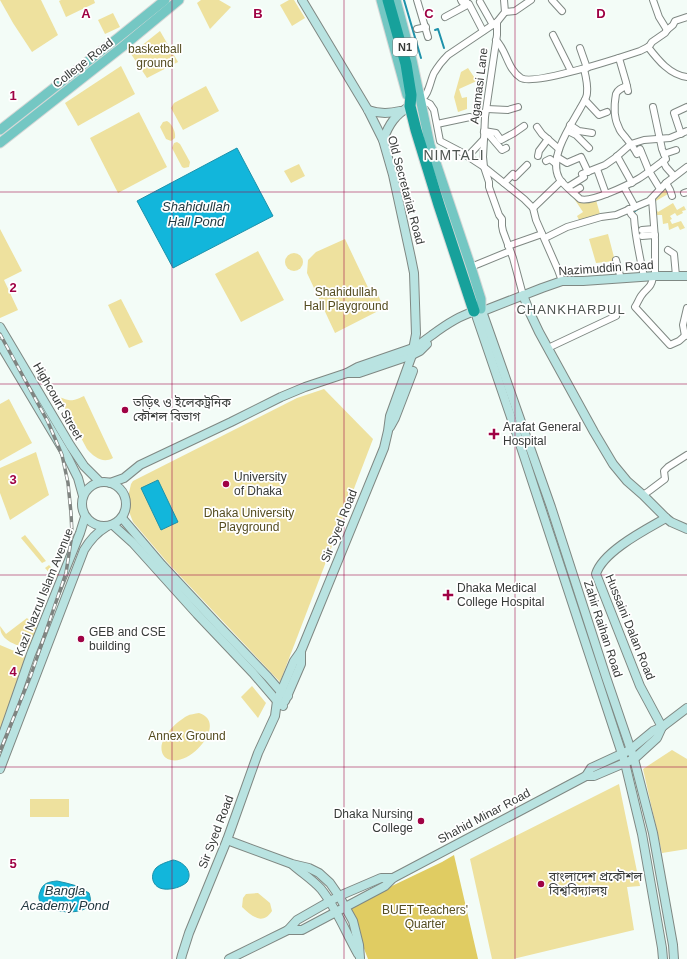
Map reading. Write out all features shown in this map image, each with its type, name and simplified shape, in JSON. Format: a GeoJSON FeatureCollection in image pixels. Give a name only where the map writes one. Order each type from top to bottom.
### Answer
{"type":"FeatureCollection","features":[{"type":"Feature","properties":{"kind":"highway","name":"N1"},"geometry":{"type":"LineString","coordinates":[[388,0],[406,64],[414,102]]}},
{"type":"Feature","properties":{"kind":"highway","name":"N1"},"geometry":{"type":"LineString","coordinates":[[391,0],[409,65],[414,102]]}},
{"type":"Feature","properties":{"kind":"highway"},"geometry":{"type":"LineString","coordinates":[[414,102],[438,187],[478,312]]}},
{"type":"Feature","properties":{"kind":"main road","name":"College Road"},"geometry":{"type":"LineString","coordinates":[[0,130],[165,0]]}},
{"type":"Feature","properties":{"kind":"main road","name":"College Road"},"geometry":{"type":"LineString","coordinates":[[0,143],[121,48],[179,0]]}},
{"type":"Feature","properties":{"kind":"main road","name":"Old Secretariat Road"},"geometry":{"type":"LineString","coordinates":[[302,0],[368,110],[383,140],[393,174],[412,258],[414,273],[416,350]]}},
{"type":"Feature","properties":{"kind":"main road"},"geometry":{"type":"LineString","coordinates":[[381,0],[481,299],[478,312]]}},
{"type":"Feature","properties":{"kind":"main road"},"geometry":{"type":"LineString","coordinates":[[396,0],[412,60],[414,102]]}},
{"type":"Feature","properties":{"kind":"main road"},"geometry":{"type":"LineString","coordinates":[[368,110],[386,114],[414,102]]}},
{"type":"Feature","properties":{"kind":"main road"},"geometry":{"type":"LineString","coordinates":[[383,140],[395,117],[414,102]]}},
{"type":"Feature","properties":{"kind":"main road","name":"Nazimuddin Road"},"geometry":{"type":"LineString","coordinates":[[416,350],[454,324],[478,312],[562,281],[644,278],[654,276],[687,276]]}},
{"type":"Feature","properties":{"kind":"main road"},"geometry":{"type":"LineString","coordinates":[[523,295],[548,348],[613,464],[627,481],[666,518],[671,522],[687,529]]}},
{"type":"Feature","properties":{"kind":"main road","name":"Zahir Raihan Road"},"geometry":{"type":"LineString","coordinates":[[478,312],[551,507],[634,759],[653,833],[673,945],[674,959]]}},
{"type":"Feature","properties":{"kind":"main road","name":"Zahir Raihan Road"},"geometry":{"type":"LineString","coordinates":[[478,312],[621,755],[625,763],[642,834],[663,959]]}},
{"type":"Feature","properties":{"kind":"main road","name":"Highcourt Street"},"geometry":{"type":"LineString","coordinates":[[0,327],[74,451],[84,466],[100,482]]}},
{"type":"Feature","properties":{"kind":"main road","name":"Highcourt Street"},"geometry":{"type":"LineString","coordinates":[[0,344],[68,458],[78,478],[83,496]]}},
{"type":"Feature","properties":{"kind":"main road"},"geometry":{"type":"LineString","coordinates":[[110,483],[124,478],[140,465],[281,397],[346,373],[358,367],[416,350]]}},
{"type":"Feature","properties":{"kind":"main road","name":"Sir Syed Road"},"geometry":{"type":"LineString","coordinates":[[182,959],[189,933],[227,840],[258,753],[284,694],[294,661],[301,651],[384,448],[390,416],[416,350]]}},
{"type":"Feature","properties":{"kind":"main road"},"geometry":{"type":"LineString","coordinates":[[121,490],[124,478]]}},
{"type":"Feature","properties":{"kind":"main road"},"geometry":{"type":"LineString","coordinates":[[100,482],[114,484],[121,490],[126,501],[126,507],[122,518],[109,526],[98,526],[90,523],[82,510],[81,503],[87,489],[93,484],[100,482]]}},
{"type":"Feature","properties":{"kind":"main road","name":"Kazi Nazrul Islam Avenue"},"geometry":{"type":"LineString","coordinates":[[0,743],[31,654],[80,533],[85,517]]}},
{"type":"Feature","properties":{"kind":"main road"},"geometry":{"type":"LineString","coordinates":[[122,518],[162,565],[284,694]]}},
{"type":"Feature","properties":{"kind":"main road","name":"Hussaini Dalan Road"},"geometry":{"type":"LineString","coordinates":[[662,727],[640,686],[596,574],[600,566],[616,549],[666,518]]}},
{"type":"Feature","properties":{"kind":"main road"},"geometry":{"type":"LineString","coordinates":[[109,526],[133,543],[280,703]]}},
{"type":"Feature","properties":{"kind":"main road","name":"Kazi Nazrul Islam Avenue"},"geometry":{"type":"LineString","coordinates":[[0,769],[84,550],[90,540],[99,531],[109,526]]}},
{"type":"Feature","properties":{"kind":"main road"},"geometry":{"type":"LineString","coordinates":[[662,727],[687,708]]}},
{"type":"Feature","properties":{"kind":"main road","name":"Shahid Minar Road"},"geometry":{"type":"LineString","coordinates":[[586,776],[591,768],[630,750],[653,731],[662,727]]}},
{"type":"Feature","properties":{"kind":"main road","name":"Shahid Minar Road"},"geometry":{"type":"LineString","coordinates":[[288,930],[302,930],[385,886],[393,878],[586,776],[594,776],[634,759],[657,738],[662,727]]}},
{"type":"Feature","properties":{"kind":"main road"},"geometry":{"type":"LineString","coordinates":[[227,840],[292,864],[310,868],[319,873],[330,883],[346,906],[353,921],[361,959]]}},
{"type":"Feature","properties":{"kind":"main road"},"geometry":{"type":"LineString","coordinates":[[292,864],[314,882],[329,901],[336,911],[361,959]]}},
{"type":"Feature","properties":{"kind":"main road","name":"Shahid Minar Road"},"geometry":{"type":"LineString","coordinates":[[229,959],[288,930],[297,920],[339,896],[380,878],[393,878]]}},
{"type":"Feature","properties":{"kind":"street"},"geometry":{"type":"LineString","coordinates":[[417,0],[428,37]]}},
{"type":"Feature","properties":{"kind":"street"},"geometry":{"type":"LineString","coordinates":[[461,0],[462,2],[467,1]]}},
{"type":"Feature","properties":{"kind":"street"},"geometry":{"type":"LineString","coordinates":[[504,0],[505,12]]}},
{"type":"Feature","properties":{"kind":"street"},"geometry":{"type":"LineString","coordinates":[[414,102],[430,86],[433,75],[441,62],[448,55],[495,23],[505,12],[515,11],[531,0]]}},
{"type":"Feature","properties":{"kind":"street"},"geometry":{"type":"LineString","coordinates":[[552,0],[562,11]]}},
{"type":"Feature","properties":{"kind":"street"},"geometry":{"type":"LineString","coordinates":[[653,0],[659,18],[667,30]]}},
{"type":"Feature","properties":{"kind":"street"},"geometry":{"type":"LineString","coordinates":[[467,1],[483,31]]}},
{"type":"Feature","properties":{"kind":"street"},"geometry":{"type":"LineString","coordinates":[[445,17],[467,1]]}},
{"type":"Feature","properties":{"kind":"street"},"geometry":{"type":"LineString","coordinates":[[480,2],[495,23]]}},
{"type":"Feature","properties":{"kind":"street"},"geometry":{"type":"LineString","coordinates":[[496,40],[502,48],[512,69],[521,78],[531,80],[572,72],[634,53],[650,45],[674,25],[675,21],[687,17]]}},
{"type":"Feature","properties":{"kind":"street","name":"Agamasi Lane"},"geometry":{"type":"LineString","coordinates":[[495,23],[496,40],[484,132],[484,167],[489,182],[489,187],[499,215],[502,219],[503,230],[523,295]]}},
{"type":"Feature","properties":{"kind":"street"},"geometry":{"type":"LineString","coordinates":[[418,29],[426,27]]}},
{"type":"Feature","properties":{"kind":"street"},"geometry":{"type":"LineString","coordinates":[[553,35],[572,72]]}},
{"type":"Feature","properties":{"kind":"street"},"geometry":{"type":"LineString","coordinates":[[647,47],[662,64],[679,76],[687,76]]}},
{"type":"Feature","properties":{"kind":"street"},"geometry":{"type":"LineString","coordinates":[[580,48],[585,68],[587,93],[585,100],[559,149],[556,160],[558,178],[580,199],[584,200],[597,197],[632,183],[649,171],[664,157],[676,150]]}},
{"type":"Feature","properties":{"kind":"street"},"geometry":{"type":"LineString","coordinates":[[619,58],[628,89],[622,88],[617,92],[615,100],[616,121],[621,132],[637,154],[641,152]]}},
{"type":"Feature","properties":{"kind":"street"},"geometry":{"type":"LineString","coordinates":[[585,100],[598,115],[607,112]]}},
{"type":"Feature","properties":{"kind":"street"},"geometry":{"type":"LineString","coordinates":[[414,102],[429,103],[433,107],[440,142]]}},
{"type":"Feature","properties":{"kind":"street"},"geometry":{"type":"LineString","coordinates":[[487,109],[508,110],[518,107]]}},
{"type":"Feature","properties":{"kind":"street"},"geometry":{"type":"LineString","coordinates":[[653,108],[662,139],[666,167],[674,176]]}},
{"type":"Feature","properties":{"kind":"street"},"geometry":{"type":"LineString","coordinates":[[568,187],[584,178],[582,174],[605,165],[631,144],[644,140],[670,138],[684,133],[674,113],[687,108]]}},
{"type":"Feature","properties":{"kind":"street"},"geometry":{"type":"LineString","coordinates":[[437,124],[470,117]]}},
{"type":"Feature","properties":{"kind":"street"},"geometry":{"type":"LineString","coordinates":[[484,132],[496,133],[501,140],[524,126]]}},
{"type":"Feature","properties":{"kind":"street"},"geometry":{"type":"LineString","coordinates":[[537,127],[542,134],[559,149]]}},
{"type":"Feature","properties":{"kind":"street"},"geometry":{"type":"LineString","coordinates":[[569,128],[592,133]]}},
{"type":"Feature","properties":{"kind":"street"},"geometry":{"type":"LineString","coordinates":[[569,128],[589,148]]}},
{"type":"Feature","properties":{"kind":"street"},"geometry":{"type":"LineString","coordinates":[[484,132],[490,136],[502,150],[506,148]]}},
{"type":"Feature","properties":{"kind":"street"},"geometry":{"type":"LineString","coordinates":[[468,156],[484,139]]}},
{"type":"Feature","properties":{"kind":"street"},"geometry":{"type":"LineString","coordinates":[[538,156],[539,151],[548,139]]}},
{"type":"Feature","properties":{"kind":"street"},"geometry":{"type":"LineString","coordinates":[[430,145],[440,142],[468,156],[484,167],[533,208],[562,281]]}},
{"type":"Feature","properties":{"kind":"street"},"geometry":{"type":"LineString","coordinates":[[638,142],[649,171],[660,189]]}},
{"type":"Feature","properties":{"kind":"street"},"geometry":{"type":"LineString","coordinates":[[617,156],[632,183]]}},
{"type":"Feature","properties":{"kind":"street"},"geometry":{"type":"LineString","coordinates":[[546,161],[550,159],[556,160],[565,165],[580,157],[588,172]]}},
{"type":"Feature","properties":{"kind":"street"},"geometry":{"type":"LineString","coordinates":[[504,183],[512,174],[515,176],[527,165]]}},
{"type":"Feature","properties":{"kind":"street"},"geometry":{"type":"LineString","coordinates":[[471,267],[509,249],[543,236],[601,217],[616,215],[652,199],[666,183],[687,167]]}},
{"type":"Feature","properties":{"kind":"street"},"geometry":{"type":"LineString","coordinates":[[597,169],[606,194]]}},
{"type":"Feature","properties":{"kind":"street"},"geometry":{"type":"LineString","coordinates":[[533,208],[560,182],[562,182]]}},
{"type":"Feature","properties":{"kind":"street"},"geometry":{"type":"LineString","coordinates":[[666,183],[672,196]]}},
{"type":"Feature","properties":{"kind":"street"},"geometry":{"type":"LineString","coordinates":[[624,186],[632,208],[630,212],[634,217],[635,234],[638,242],[644,278]]}},
{"type":"Feature","properties":{"kind":"street"},"geometry":{"type":"LineString","coordinates":[[573,192],[580,188]]}},
{"type":"Feature","properties":{"kind":"street"},"geometry":{"type":"LineString","coordinates":[[652,199],[654,276],[649,288],[634,307],[670,345],[686,335],[683,325],[687,308]]}},
{"type":"Feature","properties":{"kind":"street"},"geometry":{"type":"LineString","coordinates":[[642,233],[654,232]]}},
{"type":"Feature","properties":{"kind":"street"},"geometry":{"type":"LineString","coordinates":[[616,260],[621,279]]}},
{"type":"Feature","properties":{"kind":"street"},"geometry":{"type":"LineString","coordinates":[[675,263],[676,276]]}},
{"type":"Feature","properties":{"kind":"street"},"geometry":{"type":"LineString","coordinates":[[548,348],[616,316]]}},
{"type":"Feature","properties":{"kind":"street"},"geometry":{"type":"LineString","coordinates":[[643,495],[665,479],[664,471],[668,467],[687,456]]}},
{"type":"Feature","properties":{"kind":"green space"},"geometry":{"type":"Polygon","coordinates":[[[0,0],[41,0],[58,35],[32,52],[0,0]]]}},
{"type":"Feature","properties":{"kind":"green space"},"geometry":{"type":"Polygon","coordinates":[[[94,0],[95,3],[66,17],[59,1],[94,0]]]}},
{"type":"Feature","properties":{"kind":"green space"},"geometry":{"type":"Polygon","coordinates":[[[201,0],[219,0],[231,7],[210,29],[197,3],[201,0]]]}},
{"type":"Feature","properties":{"kind":"green space"},"geometry":{"type":"Polygon","coordinates":[[[289,0],[294,0],[305,18],[292,26],[280,5],[289,0]]]}},
{"type":"Feature","properties":{"kind":"green space"},"geometry":{"type":"Polygon","coordinates":[[[113,13],[120,27],[105,34],[98,20],[113,13]]]}},
{"type":"Feature","properties":{"kind":"green space","name":"basketball ground"},"geometry":{"type":"Polygon","coordinates":[[[160,31],[178,62],[147,78],[131,54],[160,31]]]}},
{"type":"Feature","properties":{"kind":"green space"},"geometry":{"type":"Polygon","coordinates":[[[121,66],[135,94],[78,126],[65,103],[121,66]]]}},
{"type":"Feature","properties":{"kind":"green space"},"geometry":{"type":"Polygon","coordinates":[[[468,68],[474,77],[477,76],[479,80],[459,89],[462,98],[467,97],[467,109],[458,112],[454,97],[461,72],[468,68]]]}},
{"type":"Feature","properties":{"kind":"green space"},"geometry":{"type":"Polygon","coordinates":[[[206,86],[219,111],[183,130],[171,108],[174,103],[206,86]]]}},
{"type":"Feature","properties":{"kind":"green space"},"geometry":{"type":"Polygon","coordinates":[[[139,112],[167,167],[118,193],[90,138],[139,112]]]}},
{"type":"Feature","properties":{"kind":"green space"},"geometry":{"type":"Polygon","coordinates":[[[167,121],[172,126],[175,133],[175,138],[171,141],[166,139],[160,127],[163,122],[167,121]]]}},
{"type":"Feature","properties":{"kind":"green space"},"geometry":{"type":"Polygon","coordinates":[[[177,142],[180,144],[190,162],[189,167],[182,167],[172,148],[174,143],[177,142]]]}},
{"type":"Feature","properties":{"kind":"green space"},"geometry":{"type":"Polygon","coordinates":[[[299,164],[305,176],[291,183],[284,171],[299,164]]]}},
{"type":"Feature","properties":{"kind":"green space"},"geometry":{"type":"Polygon","coordinates":[[[665,185],[669,191],[668,194],[654,202],[653,199],[665,185]]]}},
{"type":"Feature","properties":{"kind":"green space"},"geometry":{"type":"Polygon","coordinates":[[[572,193],[583,202],[596,200],[600,214],[579,220],[577,216],[583,212],[571,194],[572,193]]]}},
{"type":"Feature","properties":{"kind":"green space"},"geometry":{"type":"Polygon","coordinates":[[[673,203],[677,210],[684,206],[686,210],[682,211],[683,213],[677,216],[675,213],[670,216],[672,219],[670,220],[672,224],[681,221],[685,228],[680,230],[678,226],[669,230],[668,223],[663,224],[662,215],[655,215],[654,209],[658,212],[673,203]]]}},
{"type":"Feature","properties":{"kind":"green space"},"geometry":{"type":"Polygon","coordinates":[[[0,229],[22,271],[4,280],[18,310],[0,318],[0,229]]]}},
{"type":"Feature","properties":{"kind":"green space"},"geometry":{"type":"Polygon","coordinates":[[[608,234],[615,261],[596,263],[589,239],[608,234]]]}},
{"type":"Feature","properties":{"kind":"green space","name":"Shahidullah Hall Playground"},"geometry":{"type":"Polygon","coordinates":[[[345,239],[373,298],[378,295],[384,308],[335,333],[307,273],[308,260],[316,252],[345,239]]]}},
{"type":"Feature","properties":{"kind":"green space"},"geometry":{"type":"Polygon","coordinates":[[[258,251],[284,300],[241,322],[215,274],[258,251]]]}},
{"type":"Feature","properties":{"kind":"green space"},"geometry":{"type":"Polygon","coordinates":[[[294,253],[300,256],[303,262],[300,268],[294,271],[288,268],[285,262],[288,256],[294,253]]]}},
{"type":"Feature","properties":{"kind":"green space"},"geometry":{"type":"Polygon","coordinates":[[[121,299],[143,342],[129,348],[108,305],[121,299]]]}},
{"type":"Feature","properties":{"kind":"green space","name":"Dhaka University Playground"},"geometry":{"type":"Polygon","coordinates":[[[324,389],[373,439],[280,682],[167,562],[133,522],[128,509],[128,497],[133,481],[297,398],[324,389]]]}},
{"type":"Feature","properties":{"kind":"green space"},"geometry":{"type":"Polygon","coordinates":[[[84,396],[113,458],[109,460],[99,459],[87,449],[59,397],[71,400],[84,396]]]}},
{"type":"Feature","properties":{"kind":"green space"},"geometry":{"type":"Polygon","coordinates":[[[9,399],[32,443],[0,461],[0,404],[9,399]]]}},
{"type":"Feature","properties":{"kind":"green space"},"geometry":{"type":"Polygon","coordinates":[[[36,452],[49,495],[10,520],[0,493],[0,468],[36,452]]]}},
{"type":"Feature","properties":{"kind":"green space"},"geometry":{"type":"Polygon","coordinates":[[[25,535],[46,561],[42,563],[21,538],[25,535]]]}},
{"type":"Feature","properties":{"kind":"green space"},"geometry":{"type":"Polygon","coordinates":[[[49,565],[58,575],[54,578],[45,568],[49,565]]]}},
{"type":"Feature","properties":{"kind":"green space"},"geometry":{"type":"Polygon","coordinates":[[[27,618],[38,629],[31,650],[6,639],[3,636],[0,626],[6,634],[27,618]]]}},
{"type":"Feature","properties":{"kind":"green space"},"geometry":{"type":"Polygon","coordinates":[[[0,645],[26,656],[0,733],[0,645]]]}},
{"type":"Feature","properties":{"kind":"green space"},"geometry":{"type":"Polygon","coordinates":[[[252,686],[266,703],[258,718],[241,697],[252,686]]]}},
{"type":"Feature","properties":{"kind":"green space","name":"Annex Ground"},"geometry":{"type":"Polygon","coordinates":[[[199,713],[207,718],[210,725],[204,742],[197,750],[179,760],[171,760],[166,758],[162,753],[161,747],[165,736],[178,722],[191,714],[199,713]]]}},
{"type":"Feature","properties":{"kind":"green space"},"geometry":{"type":"Polygon","coordinates":[[[672,750],[687,759],[687,849],[662,853],[643,769],[672,750]]]}},
{"type":"Feature","properties":{"kind":"green space"},"geometry":{"type":"Polygon","coordinates":[[[619,784],[640,886],[627,887],[634,930],[513,959],[492,959],[470,859],[619,784]]]}},
{"type":"Feature","properties":{"kind":"green space"},"geometry":{"type":"Polygon","coordinates":[[[30,799],[69,799],[69,817],[30,817],[30,799]]]}},
{"type":"Feature","properties":{"kind":"green space","name":"BUET Teachers' Quarter"},"geometry":{"type":"Polygon","coordinates":[[[454,855],[478,959],[368,959],[348,907],[454,855]]]}},
{"type":"Feature","properties":{"kind":"green space"},"geometry":{"type":"Polygon","coordinates":[[[258,893],[270,903],[272,911],[268,916],[261,919],[253,916],[242,907],[243,898],[246,894],[258,893]]]}},
{"type":"Feature","properties":{"kind":"water","name":"Shahidullah Hall Pond"},"geometry":{"type":"Polygon","coordinates":[[[237,148],[273,216],[173,268],[137,201],[237,148]]]}},
{"type":"Feature","properties":{"kind":"water"},"geometry":{"type":"Polygon","coordinates":[[[158,480],[178,522],[161,530],[141,488],[158,480]]]}},
{"type":"Feature","properties":{"kind":"water"},"geometry":{"type":"Polygon","coordinates":[[[173,860],[180,862],[186,867],[189,878],[187,882],[179,887],[173,889],[160,888],[153,881],[154,871],[160,865],[173,860]]]}},
{"type":"Feature","properties":{"kind":"water","name":"Bangla Academy Pond"},"geometry":{"type":"Polygon","coordinates":[[[57,881],[77,886],[89,893],[90,903],[87,907],[74,912],[66,912],[57,911],[44,905],[39,899],[41,889],[46,884],[57,881]]]}},
{"type":"Feature","properties":{"kind":"waterway"},"geometry":{"type":"LineString","coordinates":[[404,0],[421,58]]}},
{"type":"Feature","properties":{"kind":"waterway"},"geometry":{"type":"LineString","coordinates":[[435,30],[438,29],[444,48]]}},
{"type":"Feature","properties":{"kind":"waterway"},"geometry":{"type":"LineString","coordinates":[[630,212],[639,208]]}},
{"type":"Feature","properties":{"kind":"railway"},"geometry":{"type":"LineString","coordinates":[[0,334],[48,422],[62,455],[68,483],[72,534],[66,573],[31,675],[0,751]]}},
{"type":"Feature","properties":{"kind":"place","name":"তড়িৎ ও ইলেকট্রনিক কৌশল বিভাগ"},"geometry":{"type":"Point","coordinates":[125,410]}},
{"type":"Feature","properties":{"kind":"place","name":"Arafat General Hospital"},"geometry":{"type":"Point","coordinates":[494,434]}},
{"type":"Feature","properties":{"kind":"place","name":"University of Dhaka"},"geometry":{"type":"Point","coordinates":[226,484]}},
{"type":"Feature","properties":{"kind":"place","name":"Dhaka Medical College Hospital"},"geometry":{"type":"Point","coordinates":[448,595]}},
{"type":"Feature","properties":{"kind":"place","name":"GEB and CSE building"},"geometry":{"type":"Point","coordinates":[81,639]}},
{"type":"Feature","properties":{"kind":"place","name":"Dhaka Nursing College"},"geometry":{"type":"Point","coordinates":[421,821]}},
{"type":"Feature","properties":{"kind":"place","name":"বাংলাদেশ প্রকৌশল বিশ্ববিদ্যালয়"},"geometry":{"type":"Point","coordinates":[541,884]}},
{"type":"Feature","properties":{"kind":"district","name":"NIMTALI"},"geometry":{"type":"Point","coordinates":[454,155]}},
{"type":"Feature","properties":{"kind":"district","name":"CHANKHARPUL"},"geometry":{"type":"Point","coordinates":[571,309]}}]}
